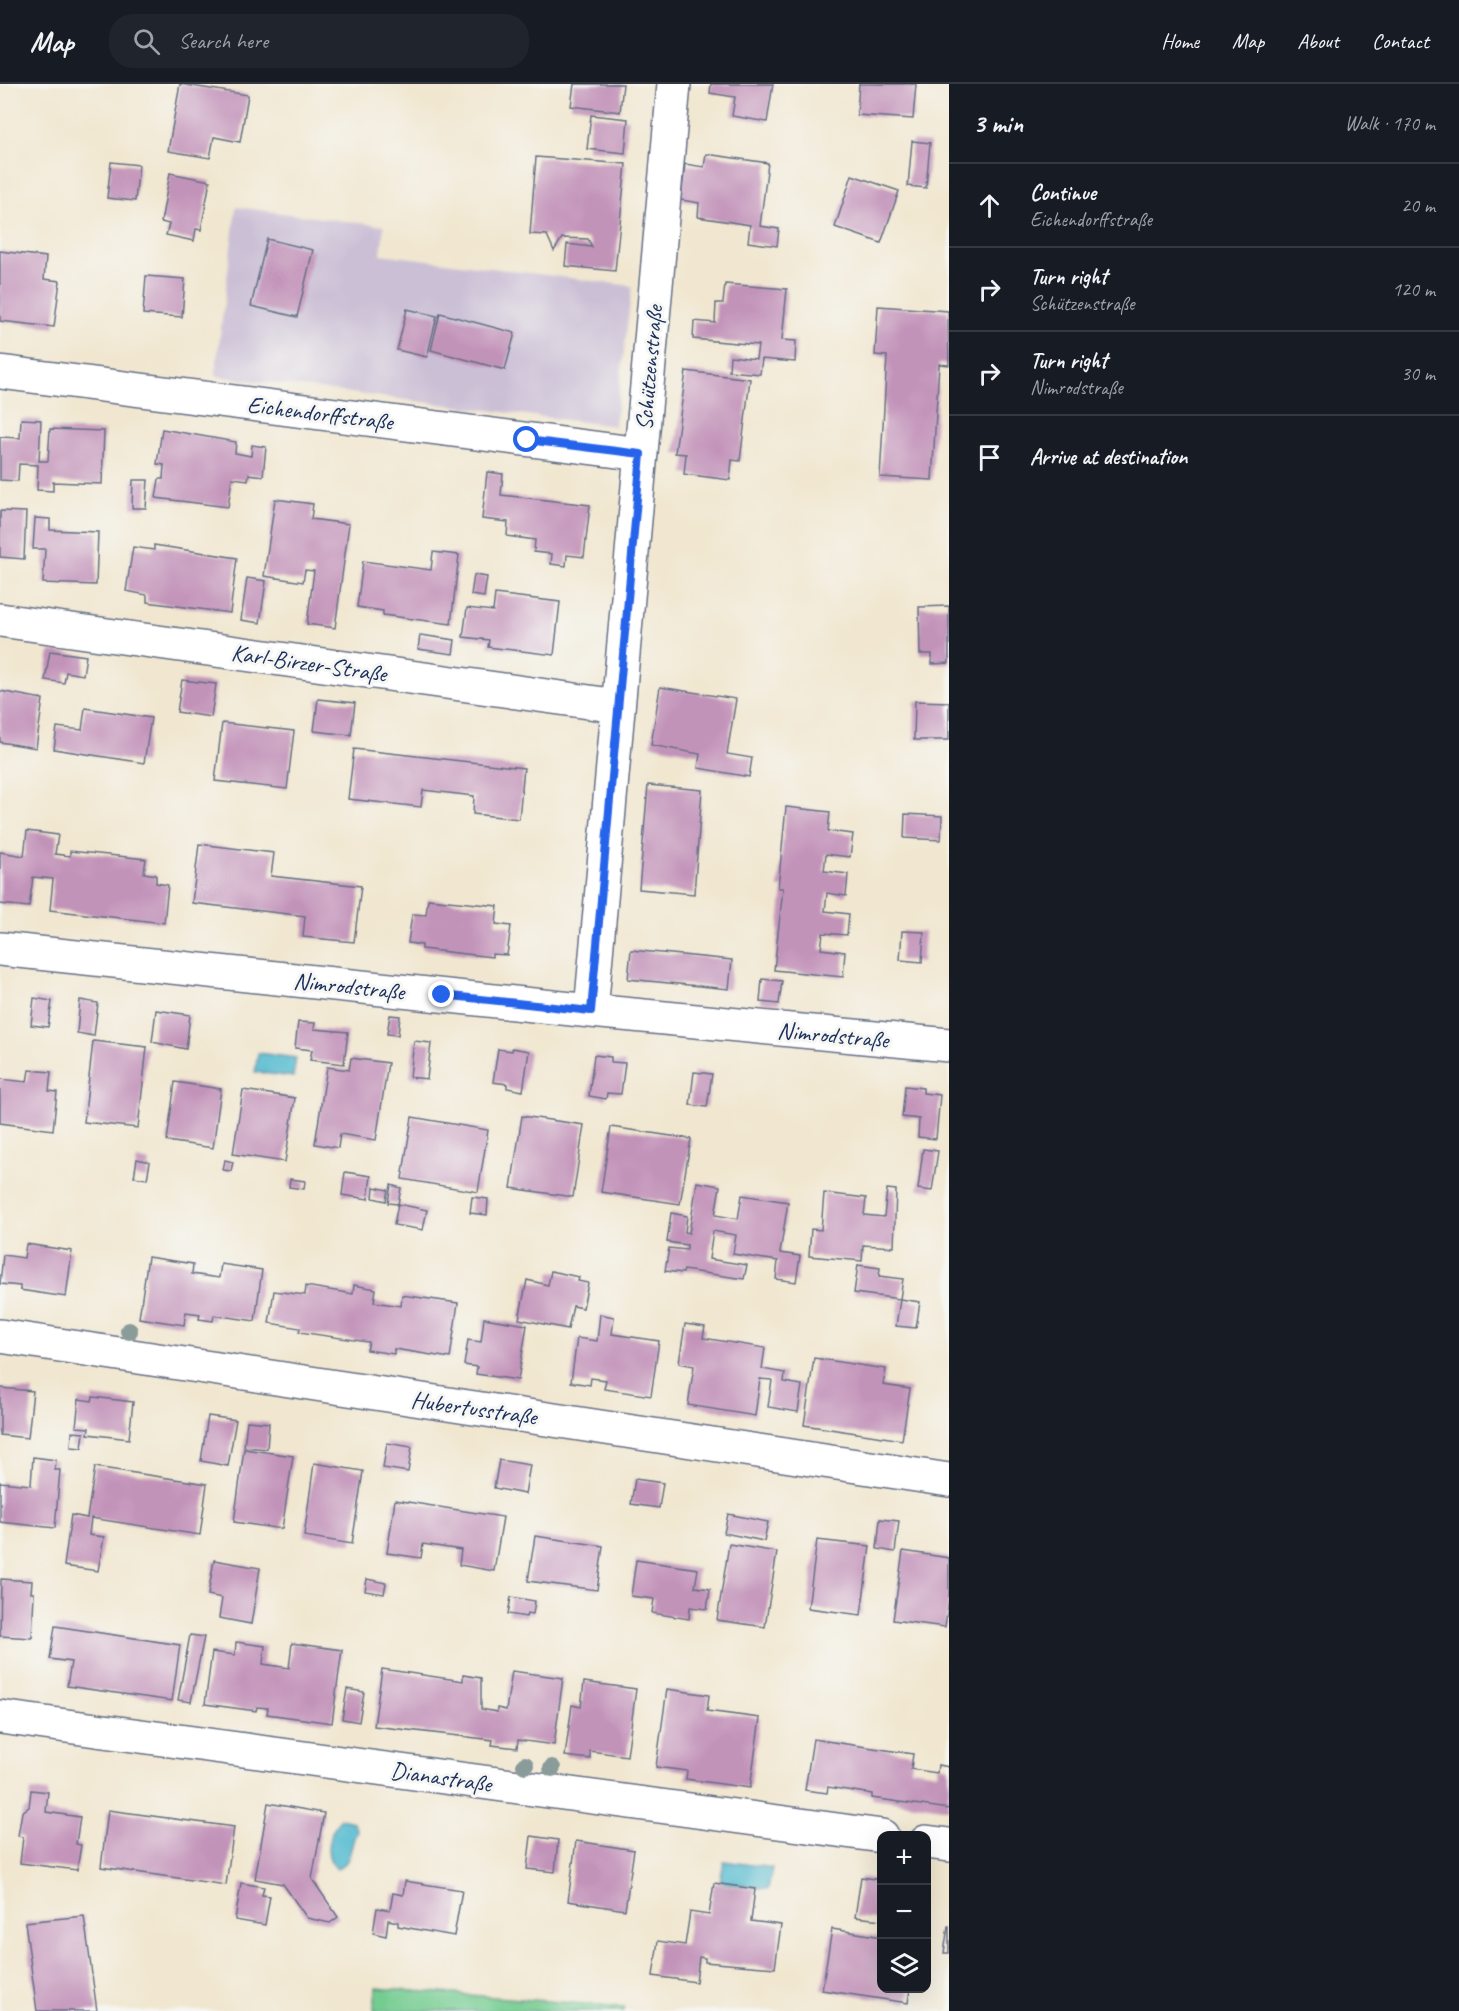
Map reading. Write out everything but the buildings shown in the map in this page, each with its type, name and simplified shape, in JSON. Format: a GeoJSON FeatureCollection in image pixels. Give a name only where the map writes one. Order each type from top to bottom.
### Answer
{"type":"FeatureCollection","features":[{"type":"Feature","properties":{"kind":"street","name":"Schützenstraße"},"geometry":{"type":"LineString","coordinates":[[591,1011],[674,84]]}},
{"type":"Feature","properties":{"kind":"street","name":"Eichendorffstraße"},"geometry":{"type":"LineString","coordinates":[[0,372],[641,454]]}},
{"type":"Feature","properties":{"kind":"street","name":"Karl-Birzer-Straße"},"geometry":{"type":"LineString","coordinates":[[0,620],[618,706]]}},
{"type":"Feature","properties":{"kind":"street","name":"Nimrodstraße"},"geometry":{"type":"LineString","coordinates":[[0,949],[591,1011],[949,1045]]}},
{"type":"Feature","properties":{"kind":"street","name":"Hubertusstraße"},"geometry":{"type":"LineString","coordinates":[[0,1336],[949,1480]]}},
{"type":"Feature","properties":{"kind":"street","name":"Dianastraße"},"geometry":{"type":"LineString","coordinates":[[0,1717],[877,1835]]}},
{"type":"Feature","properties":{"kind":"street"},"geometry":{"type":"LineString","coordinates":[[931,1843],[949,1845]]}},
{"type":"Feature","properties":{"kind":"shaded area"},"geometry":{"type":"Polygon","coordinates":[[[236,207],[384,226],[381,254],[632,286],[615,426],[215,376],[236,207]]]}},
{"type":"Feature","properties":{"kind":"green space"},"geometry":{"type":"Polygon","coordinates":[[[376,1988],[624,2007],[624,2011],[374,2011],[376,1988]]]}},
{"type":"Feature","properties":{"kind":"water"},"geometry":{"type":"Polygon","coordinates":[[[258,1053],[296,1058],[293,1077],[255,1072],[258,1053]]]}},
{"type":"Feature","properties":{"kind":"water"},"geometry":{"type":"Polygon","coordinates":[[[341,1819],[353,1822],[357,1831],[346,1862],[337,1869],[329,1858],[328,1844],[336,1824],[341,1819]]]}},
{"type":"Feature","properties":{"kind":"water"},"geometry":{"type":"Polygon","coordinates":[[[724,1861],[772,1868],[768,1889],[720,1882],[724,1861]]]}},
{"type":"Feature","properties":{"kind":"route"},"geometry":{"type":"LineString","coordinates":[[442,995],[591,1011],[641,454],[527,440]]}}]}
